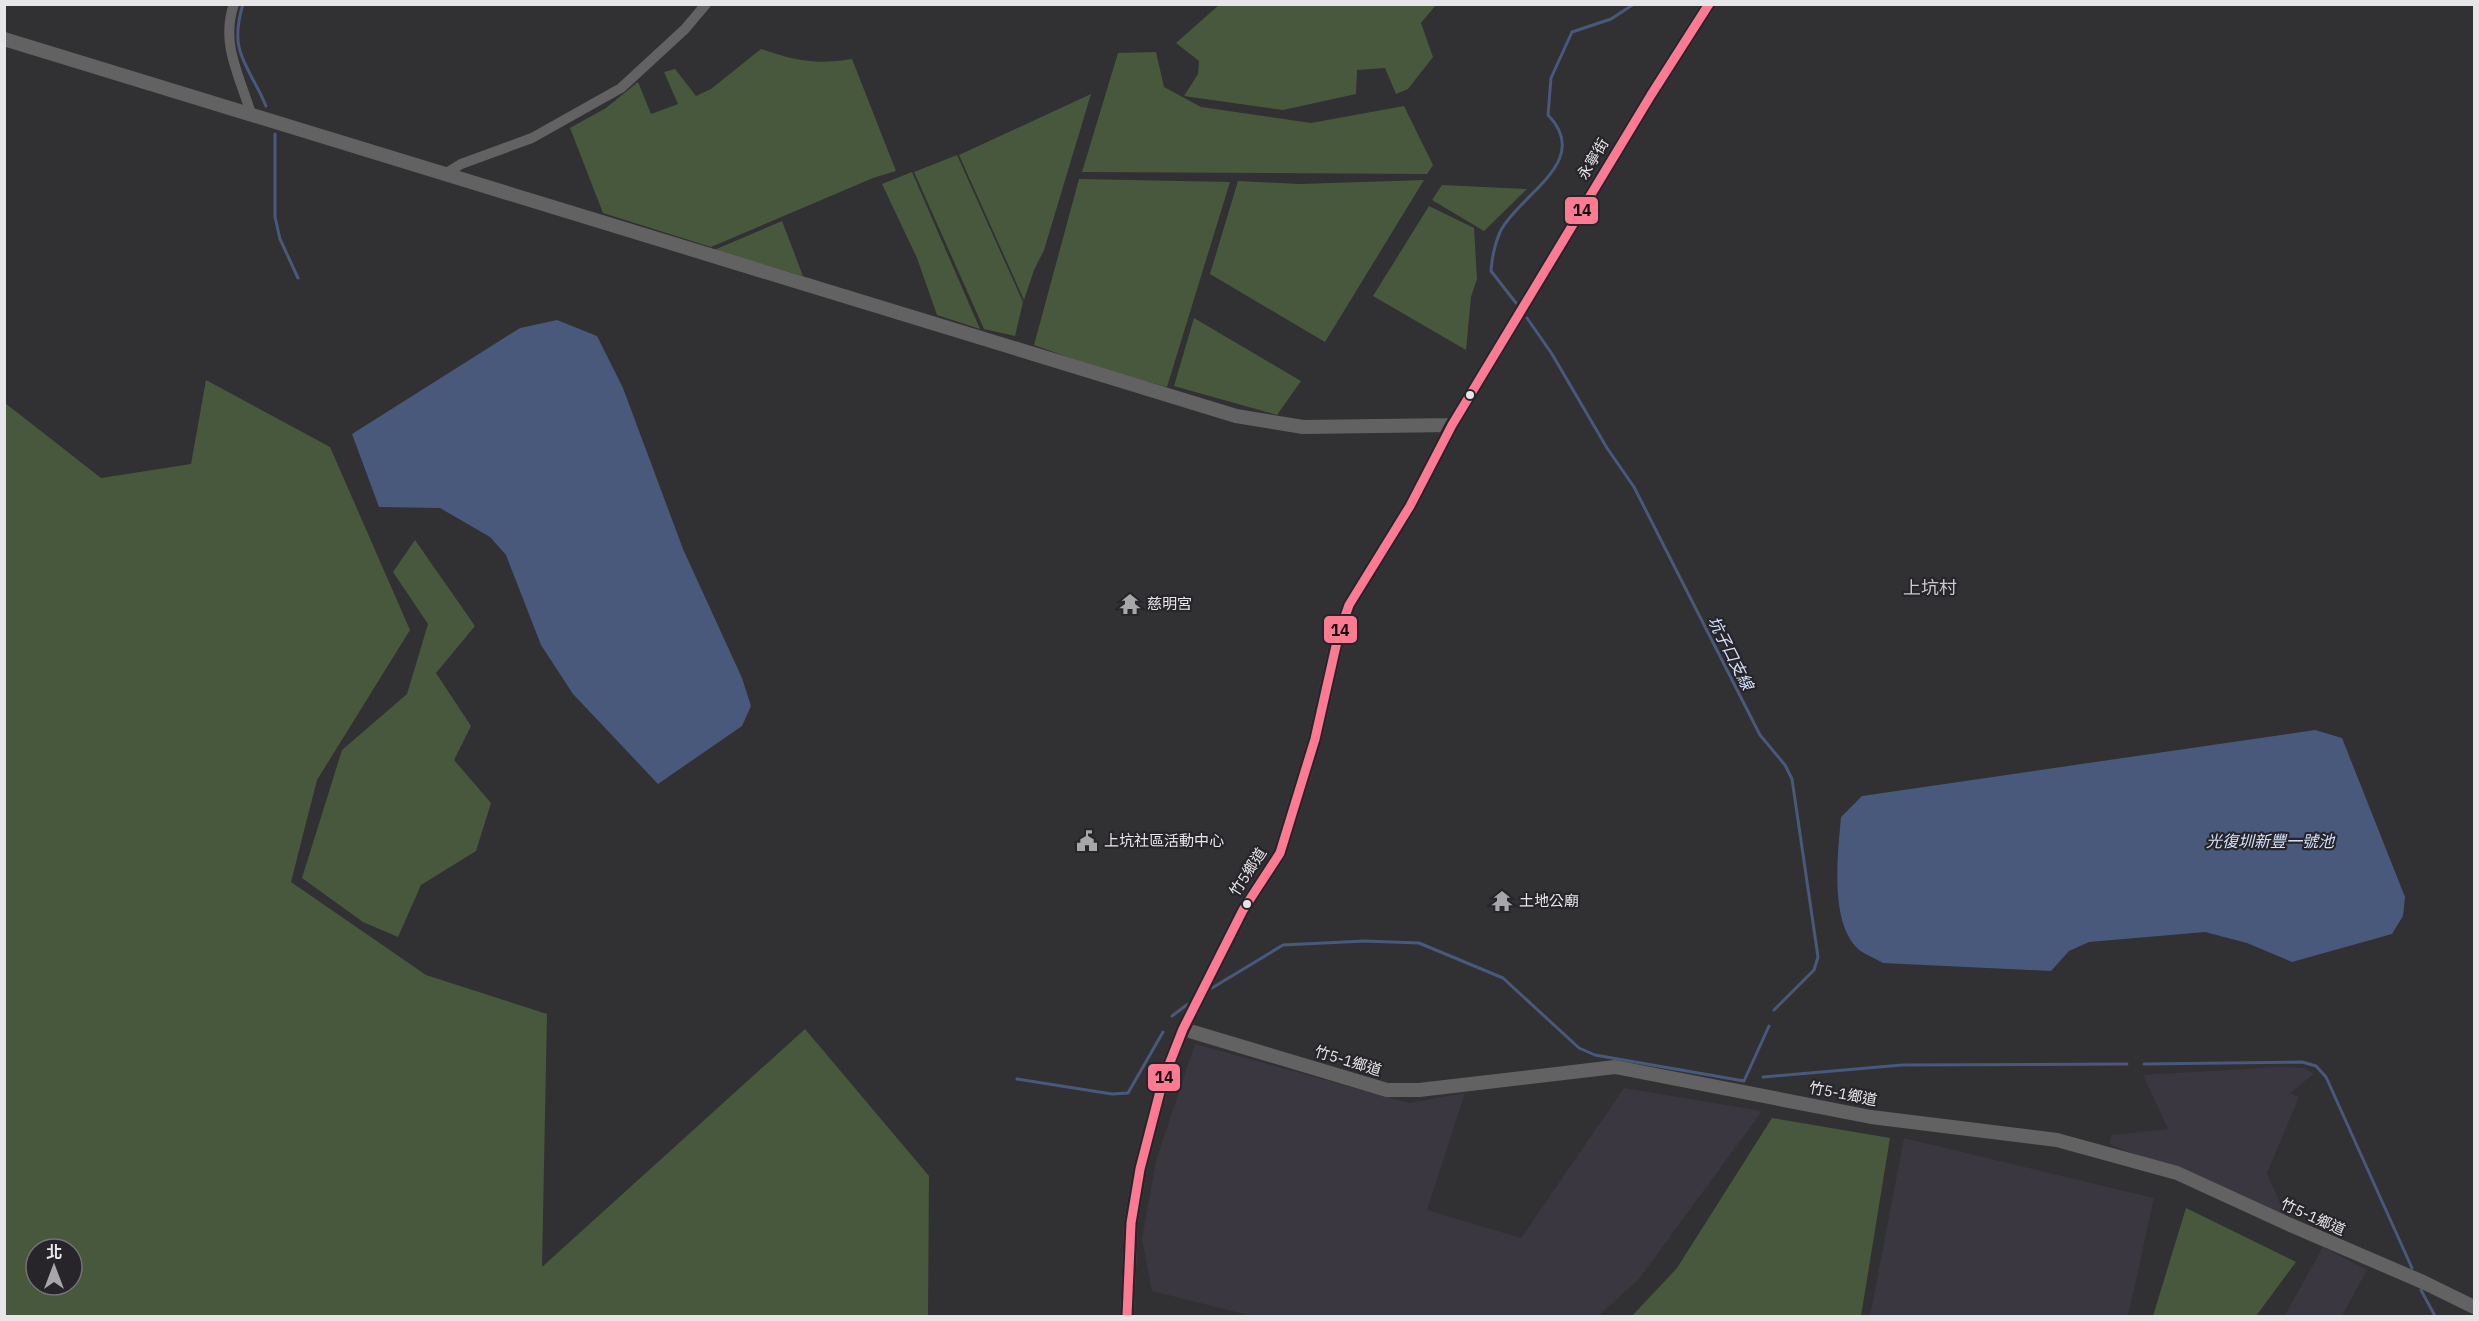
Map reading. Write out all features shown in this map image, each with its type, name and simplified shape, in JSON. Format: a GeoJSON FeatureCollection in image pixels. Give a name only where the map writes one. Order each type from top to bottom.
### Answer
{"type":"FeatureCollection","features":[{"type":"Feature","properties":{"kind":"street"},"geometry":{"type":"LineString","coordinates":[[234,4],[228,22],[229,53],[251,114]]}},
{"type":"Feature","properties":{"kind":"street"},"geometry":{"type":"LineString","coordinates":[[446,174],[461,164],[532,138],[621,88],[685,29],[706,4]]}},
{"type":"Feature","properties":{"kind":"street","name":"永寧街"},"geometry":{"type":"LineString","coordinates":[[1452,425],[1651,95],[1709,4]]}},
{"type":"Feature","properties":{"kind":"street"},"geometry":{"type":"LineString","coordinates":[[4,39],[1236,416],[1304,428],[1452,425]]}},
{"type":"Feature","properties":{"kind":"street","name":"竹5鄉道"},"geometry":{"type":"LineString","coordinates":[[1126,1317],[1131,1223],[1140,1169],[1163,1080],[1183,1029],[1244,910],[1280,853],[1315,739],[1338,638],[1349,605],[1410,506],[1452,425]]}},
{"type":"Feature","properties":{"kind":"street","name":"竹5-1鄉道"},"geometry":{"type":"LineString","coordinates":[[1183,1029],[1387,1090],[1419,1090],[1615,1068],[1870,1117],[2057,1140],[2177,1173],[2475,1307]]}},
{"type":"Feature","properties":{"kind":"shaded area"},"geometry":{"type":"Polygon","coordinates":[[[1195,1044],[1409,1103],[1465,1093],[1427,1210],[1521,1238],[1624,1088],[1762,1111],[1639,1279],[1598,1316],[1252,1316],[1152,1291],[1142,1239],[1156,1161],[1195,1044]]]}},
{"type":"Feature","properties":{"kind":"shaded area"},"geometry":{"type":"Polygon","coordinates":[[[2279,1067],[2305,1068],[2314,1074],[2290,1093],[2299,1097],[2267,1173],[2285,1215],[2109,1144],[2112,1135],[2168,1129],[2143,1075],[2279,1067]]]}},
{"type":"Feature","properties":{"kind":"shaded area"},"geometry":{"type":"Polygon","coordinates":[[[1904,1138],[2154,1198],[2128,1316],[1870,1316],[1904,1138]]]}},
{"type":"Feature","properties":{"kind":"shaded area"},"geometry":{"type":"Polygon","coordinates":[[[2323,1247],[2367,1270],[2342,1316],[2285,1315],[2323,1247]]]}},
{"type":"Feature","properties":{"kind":"green space"},"geometry":{"type":"Polygon","coordinates":[[[1219,5],[1436,5],[1421,23],[1433,57],[1408,89],[1396,94],[1385,68],[1357,70],[1356,94],[1283,110],[1184,96],[1198,74],[1199,61],[1176,43],[1219,5]]]}},
{"type":"Feature","properties":{"kind":"green space"},"geometry":{"type":"Polygon","coordinates":[[[761,49],[806,61],[827,62],[852,59],[896,171],[873,178],[711,247],[603,213],[570,128],[606,108],[638,82],[651,114],[678,104],[664,72],[675,69],[696,96],[711,89],[761,49]]]}},
{"type":"Feature","properties":{"kind":"green space"},"geometry":{"type":"Polygon","coordinates":[[[1156,52],[1164,87],[1201,107],[1311,123],[1404,106],[1433,165],[1427,174],[1082,172],[1118,53],[1156,52]]]}},
{"type":"Feature","properties":{"kind":"green space"},"geometry":{"type":"Polygon","coordinates":[[[1091,94],[1044,250],[1034,270],[1024,300],[959,155],[1091,94]]]}},
{"type":"Feature","properties":{"kind":"green space"},"geometry":{"type":"Polygon","coordinates":[[[957,155],[1023,302],[1015,336],[984,329],[914,172],[957,155]]]}},
{"type":"Feature","properties":{"kind":"green space"},"geometry":{"type":"Polygon","coordinates":[[[912,172],[980,329],[937,315],[917,258],[882,184],[912,172]]]}},
{"type":"Feature","properties":{"kind":"green space"},"geometry":{"type":"Polygon","coordinates":[[[1079,179],[1230,182],[1167,387],[1098,368],[1034,345],[1079,179]]]}},
{"type":"Feature","properties":{"kind":"green space"},"geometry":{"type":"Polygon","coordinates":[[[1424,180],[1325,342],[1210,274],[1238,181],[1300,184],[1424,180]]]}},
{"type":"Feature","properties":{"kind":"green space"},"geometry":{"type":"Polygon","coordinates":[[[1442,185],[1527,189],[1484,231],[1432,200],[1442,185]]]}},
{"type":"Feature","properties":{"kind":"green space"},"geometry":{"type":"Polygon","coordinates":[[[1429,206],[1474,228],[1477,279],[1471,297],[1466,350],[1373,296],[1429,206]]]}},
{"type":"Feature","properties":{"kind":"green space"},"geometry":{"type":"Polygon","coordinates":[[[782,221],[803,276],[714,250],[782,221]]]}},
{"type":"Feature","properties":{"kind":"green space"},"geometry":{"type":"Polygon","coordinates":[[[1194,318],[1301,381],[1277,415],[1174,386],[1194,318]]]}},
{"type":"Feature","properties":{"kind":"green space"},"geometry":{"type":"Polygon","coordinates":[[[206,380],[330,447],[410,630],[317,780],[291,882],[426,975],[547,1014],[542,1267],[805,1029],[929,1176],[928,1316],[5,1316],[5,403],[101,478],[191,464],[206,380]]]}},
{"type":"Feature","properties":{"kind":"green space"},"geometry":{"type":"Polygon","coordinates":[[[415,540],[475,626],[436,673],[471,726],[454,760],[491,803],[476,851],[421,885],[398,937],[363,922],[302,878],[342,750],[407,694],[428,624],[393,572],[415,540]]]}},
{"type":"Feature","properties":{"kind":"green space"},"geometry":{"type":"Polygon","coordinates":[[[1772,1118],[1890,1138],[1861,1316],[1632,1316],[1677,1268],[1772,1118]]]}},
{"type":"Feature","properties":{"kind":"green space"},"geometry":{"type":"Polygon","coordinates":[[[2186,1208],[2296,1262],[2256,1316],[2153,1316],[2186,1208]]]}},
{"type":"Feature","properties":{"kind":"water"},"geometry":{"type":"Polygon","coordinates":[[[557,320],[597,336],[623,388],[683,549],[742,678],[751,706],[742,726],[658,784],[573,694],[541,645],[506,555],[490,537],[440,508],[379,507],[352,434],[520,328],[557,320]]]}},
{"type":"Feature","properties":{"kind":"water","name":"光復圳新豐一號池"},"geometry":{"type":"Polygon","coordinates":[[[2315,730],[2342,738],[2405,897],[2403,916],[2392,934],[2292,962],[2247,943],[2205,932],[2089,942],[2069,951],[2051,971],[1883,963],[1862,952],[1851,941],[1844,926],[1837,869],[1841,817],[1862,796],[2315,730]]]}},
{"type":"Feature","properties":{"kind":"waterway"},"geometry":{"type":"LineString","coordinates":[[243,4],[239,21],[239,47],[242,58],[266,106]]}},
{"type":"Feature","properties":{"kind":"waterway","name":"坑子口支線"},"geometry":{"type":"LineString","coordinates":[[1516,303],[1491,271],[1492,260],[1501,230],[1558,162],[1562,147],[1560,132],[1548,115],[1551,78],[1572,32],[1611,19],[1634,4]]}},
{"type":"Feature","properties":{"kind":"waterway"},"geometry":{"type":"LineString","coordinates":[[275,134],[275,217],[280,239],[298,278]]}},
{"type":"Feature","properties":{"kind":"waterway","name":"坑子口支線"},"geometry":{"type":"LineString","coordinates":[[1527,318],[1552,354],[1607,448],[1634,487],[1760,735],[1785,765],[1792,779],[1818,957],[1814,970],[1774,1010]]}},
{"type":"Feature","properties":{"kind":"waterway"},"geometry":{"type":"LineString","coordinates":[[1212,988],[1283,945],[1365,941],[1419,943],[1503,978],[1579,1048],[1595,1055],[1744,1081]]}},
{"type":"Feature","properties":{"kind":"waterway"},"geometry":{"type":"LineString","coordinates":[[1172,1016],[1188,1004]]}},
{"type":"Feature","properties":{"kind":"waterway","name":"坑子口支線"},"geometry":{"type":"LineString","coordinates":[[1744,1081],[1769,1026]]}},
{"type":"Feature","properties":{"kind":"waterway"},"geometry":{"type":"LineString","coordinates":[[1017,1079],[1112,1094],[1128,1093],[1163,1032]]}},
{"type":"Feature","properties":{"kind":"waterway"},"geometry":{"type":"LineString","coordinates":[[2144,1064],[2302,1062],[2316,1066],[2326,1077],[2412,1268]]}},
{"type":"Feature","properties":{"kind":"waterway"},"geometry":{"type":"LineString","coordinates":[[1763,1077],[1902,1065],[2127,1064]]}},
{"type":"Feature","properties":{"kind":"waterway"},"geometry":{"type":"LineString","coordinates":[[2421,1290],[2435,1316]]}},
{"type":"Feature","properties":{"kind":"transit line","name":"14"},"geometry":{"type":"LineString","coordinates":[[1127,1316],[1131,1223],[1140,1169],[1163,1080],[1183,1029],[1243,910],[1280,853],[1315,739],[1338,637],[1349,605],[1410,506],[1452,425],[1651,95],[1709,4]]}},
{"type":"Feature","properties":{"kind":"place","name":"慈明宮"},"geometry":{"type":"Point","coordinates":[1130,604]}},
{"type":"Feature","properties":{"kind":"place","name":"上坑社區活動中心"},"geometry":{"type":"Point","coordinates":[1087,841]}},
{"type":"Feature","properties":{"kind":"place","name":"土地公廟"},"geometry":{"type":"Point","coordinates":[1502,901]}},
{"type":"Feature","properties":{"kind":"district","name":"上坑村"},"geometry":{"type":"Point","coordinates":[1930,588]}}]}
